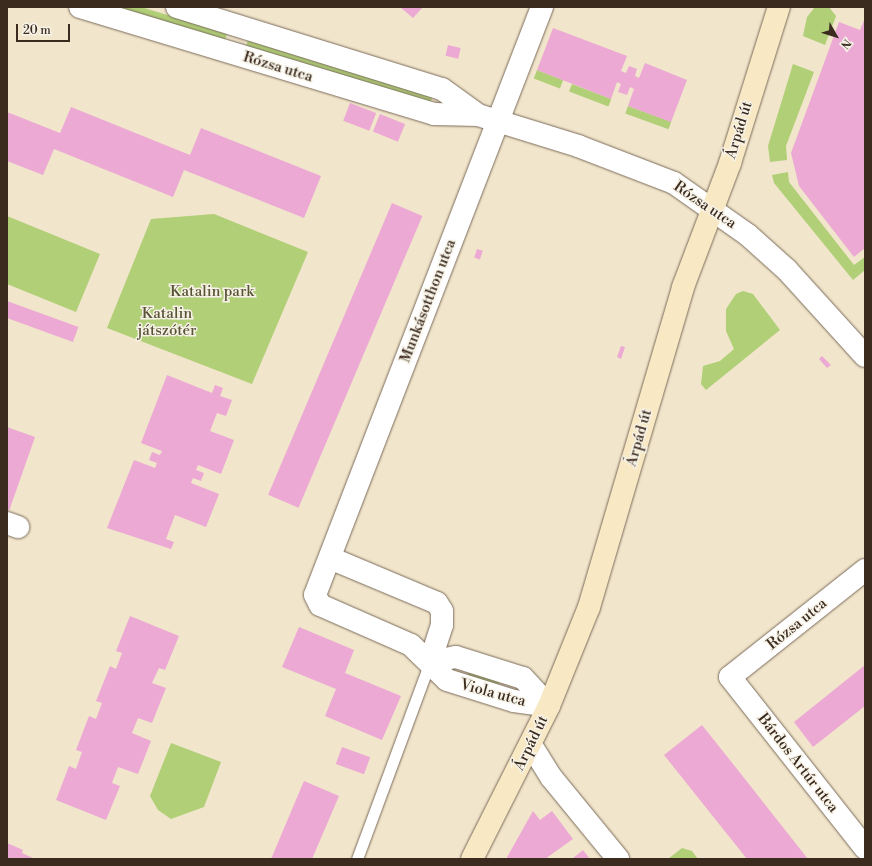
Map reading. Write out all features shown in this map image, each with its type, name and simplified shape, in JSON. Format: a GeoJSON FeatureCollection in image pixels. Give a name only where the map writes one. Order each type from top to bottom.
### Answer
{"type":"FeatureCollection","features":[{"type":"Feature","properties":{"kind":"main road","name":"Árpád út"},"geometry":{"type":"LineString","coordinates":[[472,859],[531,745],[549,706],[589,607],[683,287],[712,207],[730,163],[779,7]]}},
{"type":"Feature","properties":{"kind":"street","name":"Rózsa utca"},"geometry":{"type":"LineString","coordinates":[[80,7],[434,114],[487,118],[641,169],[674,183],[712,207],[786,270],[865,356]]}},
{"type":"Feature","properties":{"kind":"street","name":"Rózsa utca"},"geometry":{"type":"LineString","coordinates":[[177,7],[442,89],[487,118]]}},
{"type":"Feature","properties":{"kind":"street","name":"Munkásotthon utca"},"geometry":{"type":"LineString","coordinates":[[431,657],[411,645],[320,605],[316,595],[487,118],[542,7]]}},
{"type":"Feature","properties":{"kind":"street"},"geometry":{"type":"LineString","coordinates":[[330,558],[437,603],[443,618],[431,657]]}},
{"type":"Feature","properties":{"kind":"street","name":"Rózsa utca"},"geometry":{"type":"LineString","coordinates":[[730,677],[865,570]]}},
{"type":"Feature","properties":{"kind":"street","name":"Viola utca"},"geometry":{"type":"LineString","coordinates":[[431,657],[456,657],[523,678],[549,706]]}},
{"type":"Feature","properties":{"kind":"street","name":"Bárdos Artúr utca"},"geometry":{"type":"LineString","coordinates":[[730,677],[865,848]]}},
{"type":"Feature","properties":{"kind":"street"},"geometry":{"type":"LineString","coordinates":[[531,745],[551,777],[618,859]]}},
{"type":"Feature","properties":{"kind":"lane"},"geometry":{"type":"LineString","coordinates":[[357,859],[431,657]]}},
{"type":"Feature","properties":{"kind":"green space"},"geometry":{"type":"Polygon","coordinates":[[[114,7],[141,7],[227,33],[225,41],[114,7]]]}},
{"type":"Feature","properties":{"kind":"green space"},"geometry":{"type":"Polygon","coordinates":[[[815,7],[829,7],[836,16],[825,45],[803,36],[807,17],[815,7]]]}},
{"type":"Feature","properties":{"kind":"green space"},"geometry":{"type":"Polygon","coordinates":[[[248,40],[433,96],[431,103],[246,47],[248,40]]]}},
{"type":"Feature","properties":{"kind":"green space"},"geometry":{"type":"Polygon","coordinates":[[[793,64],[814,72],[786,146],[787,160],[770,162],[768,146],[793,64]]]}},
{"type":"Feature","properties":{"kind":"green space"},"geometry":{"type":"Polygon","coordinates":[[[537,70],[563,80],[560,88],[534,78],[537,70]]]}},
{"type":"Feature","properties":{"kind":"green space"},"geometry":{"type":"Polygon","coordinates":[[[572,84],[611,99],[608,107],[569,91],[572,84]]]}},
{"type":"Feature","properties":{"kind":"green space"},"geometry":{"type":"Polygon","coordinates":[[[628,106],[671,122],[668,129],[625,114],[628,106]]]}},
{"type":"Feature","properties":{"kind":"green space"},"geometry":{"type":"Polygon","coordinates":[[[788,172],[789,182],[854,265],[865,257],[865,270],[853,280],[774,183],[772,175],[788,172]]]}},
{"type":"Feature","properties":{"kind":"green space","name":"Katalin park"},"geometry":{"type":"Polygon","coordinates":[[[214,214],[308,252],[252,384],[107,328],[151,219],[214,214]]]}},
{"type":"Feature","properties":{"kind":"green space"},"geometry":{"type":"Polygon","coordinates":[[[7,216],[100,254],[76,312],[7,284],[7,216]]]}},
{"type":"Feature","properties":{"kind":"green space"},"geometry":{"type":"Polygon","coordinates":[[[743,291],[753,294],[780,330],[706,390],[701,384],[703,366],[720,361],[734,349],[726,331],[726,309],[736,294],[743,291]]]}},
{"type":"Feature","properties":{"kind":"green space"},"geometry":{"type":"Polygon","coordinates":[[[468,670],[501,680],[498,684],[468,676],[468,670]]]}},
{"type":"Feature","properties":{"kind":"green space"},"geometry":{"type":"Polygon","coordinates":[[[171,743],[221,762],[204,807],[171,819],[158,810],[150,796],[171,743]]]}},
{"type":"Feature","properties":{"kind":"green space"},"geometry":{"type":"Polygon","coordinates":[[[682,848],[692,851],[698,859],[668,859],[682,848]]]}},
{"type":"Feature","properties":{"kind":"building"},"geometry":{"type":"Polygon","coordinates":[[[400,7],[423,7],[413,18],[400,7]]]}},
{"type":"Feature","properties":{"kind":"building"},"geometry":{"type":"Polygon","coordinates":[[[865,18],[865,248],[854,257],[799,186],[791,153],[839,22],[860,30],[865,18]]]}},
{"type":"Feature","properties":{"kind":"building"},"geometry":{"type":"Polygon","coordinates":[[[553,28],[627,56],[621,71],[626,73],[629,66],[637,69],[635,76],[639,78],[645,63],[687,80],[671,122],[628,106],[634,89],[630,87],[627,95],[618,92],[621,84],[617,82],[611,99],[537,70],[553,28]]]}},
{"type":"Feature","properties":{"kind":"building"},"geometry":{"type":"Polygon","coordinates":[[[448,45],[461,48],[458,59],[446,56],[448,45]]]}},
{"type":"Feature","properties":{"kind":"building"},"geometry":{"type":"Polygon","coordinates":[[[350,103],[376,113],[369,131],[343,121],[350,103]]]}},
{"type":"Feature","properties":{"kind":"building"},"geometry":{"type":"Polygon","coordinates":[[[71,107],[190,155],[201,128],[321,176],[304,218],[184,170],[173,197],[54,149],[43,175],[7,161],[7,112],[60,133],[71,107]]]}},
{"type":"Feature","properties":{"kind":"building"},"geometry":{"type":"Polygon","coordinates":[[[380,114],[405,124],[398,142],[373,132],[380,114]]]}},
{"type":"Feature","properties":{"kind":"building"},"geometry":{"type":"Polygon","coordinates":[[[392,203],[422,216],[299,508],[268,495],[392,203]]]}},
{"type":"Feature","properties":{"kind":"building"},"geometry":{"type":"Polygon","coordinates":[[[477,249],[483,251],[480,259],[474,258],[477,249]]]}},
{"type":"Feature","properties":{"kind":"building"},"geometry":{"type":"Polygon","coordinates":[[[7,301],[78,327],[73,342],[7,318],[7,301]]]}},
{"type":"Feature","properties":{"kind":"building"},"geometry":{"type":"Polygon","coordinates":[[[621,346],[625,347],[621,359],[617,357],[621,346]]]}},
{"type":"Feature","properties":{"kind":"building"},"geometry":{"type":"Polygon","coordinates":[[[822,356],[831,365],[827,368],[819,359],[822,356]]]}},
{"type":"Feature","properties":{"kind":"building"},"geometry":{"type":"Polygon","coordinates":[[[167,375],[212,393],[215,385],[223,388],[220,396],[232,400],[226,416],[217,413],[210,431],[234,440],[221,474],[198,465],[196,470],[204,473],[201,481],[193,478],[191,483],[219,494],[206,527],[175,515],[166,539],[174,542],[171,549],[107,528],[134,460],[155,468],[157,463],[149,460],[152,452],[160,455],[162,451],[141,443],[167,375]]]}},
{"type":"Feature","properties":{"kind":"building"},"geometry":{"type":"Polygon","coordinates":[[[7,427],[35,437],[9,511],[7,510],[7,427]]]}},
{"type":"Feature","properties":{"kind":"building"},"geometry":{"type":"Polygon","coordinates":[[[130,616],[179,636],[165,670],[159,668],[152,683],[166,688],[152,723],[138,718],[132,733],[151,741],[138,774],[118,767],[112,783],[120,786],[106,820],[56,800],[69,766],[76,769],[82,752],[76,750],[89,716],[96,719],[102,703],[96,701],[110,666],[116,669],[122,653],[116,651],[130,616]]]}},
{"type":"Feature","properties":{"kind":"building"},"geometry":{"type":"Polygon","coordinates":[[[299,627],[354,650],[345,673],[401,696],[382,740],[325,716],[336,689],[282,667],[299,627]]]}},
{"type":"Feature","properties":{"kind":"building"},"geometry":{"type":"Polygon","coordinates":[[[865,665],[865,706],[813,747],[794,722],[865,665]]]}},
{"type":"Feature","properties":{"kind":"building"},"geometry":{"type":"Polygon","coordinates":[[[702,725],[808,859],[747,859],[664,755],[702,725]]]}},
{"type":"Feature","properties":{"kind":"building"},"geometry":{"type":"Polygon","coordinates":[[[342,747],[370,757],[364,774],[336,764],[342,747]]]}},
{"type":"Feature","properties":{"kind":"building"},"geometry":{"type":"Polygon","coordinates":[[[304,781],[339,796],[312,859],[271,859],[304,781]]]}},
{"type":"Feature","properties":{"kind":"building"},"geometry":{"type":"Polygon","coordinates":[[[533,811],[540,820],[552,811],[573,839],[545,859],[506,859],[533,811]]]}},
{"type":"Feature","properties":{"kind":"building"},"geometry":{"type":"Polygon","coordinates":[[[7,843],[23,850],[22,853],[35,859],[7,859],[7,843]]]}},
{"type":"Feature","properties":{"kind":"building"},"geometry":{"type":"Polygon","coordinates":[[[583,850],[590,859],[572,859],[583,850]]]}},
{"type":"Feature","properties":{"kind":"park label","name":"Katalin játszótér"},"geometry":{"type":"Point","coordinates":[167,322]}}]}
